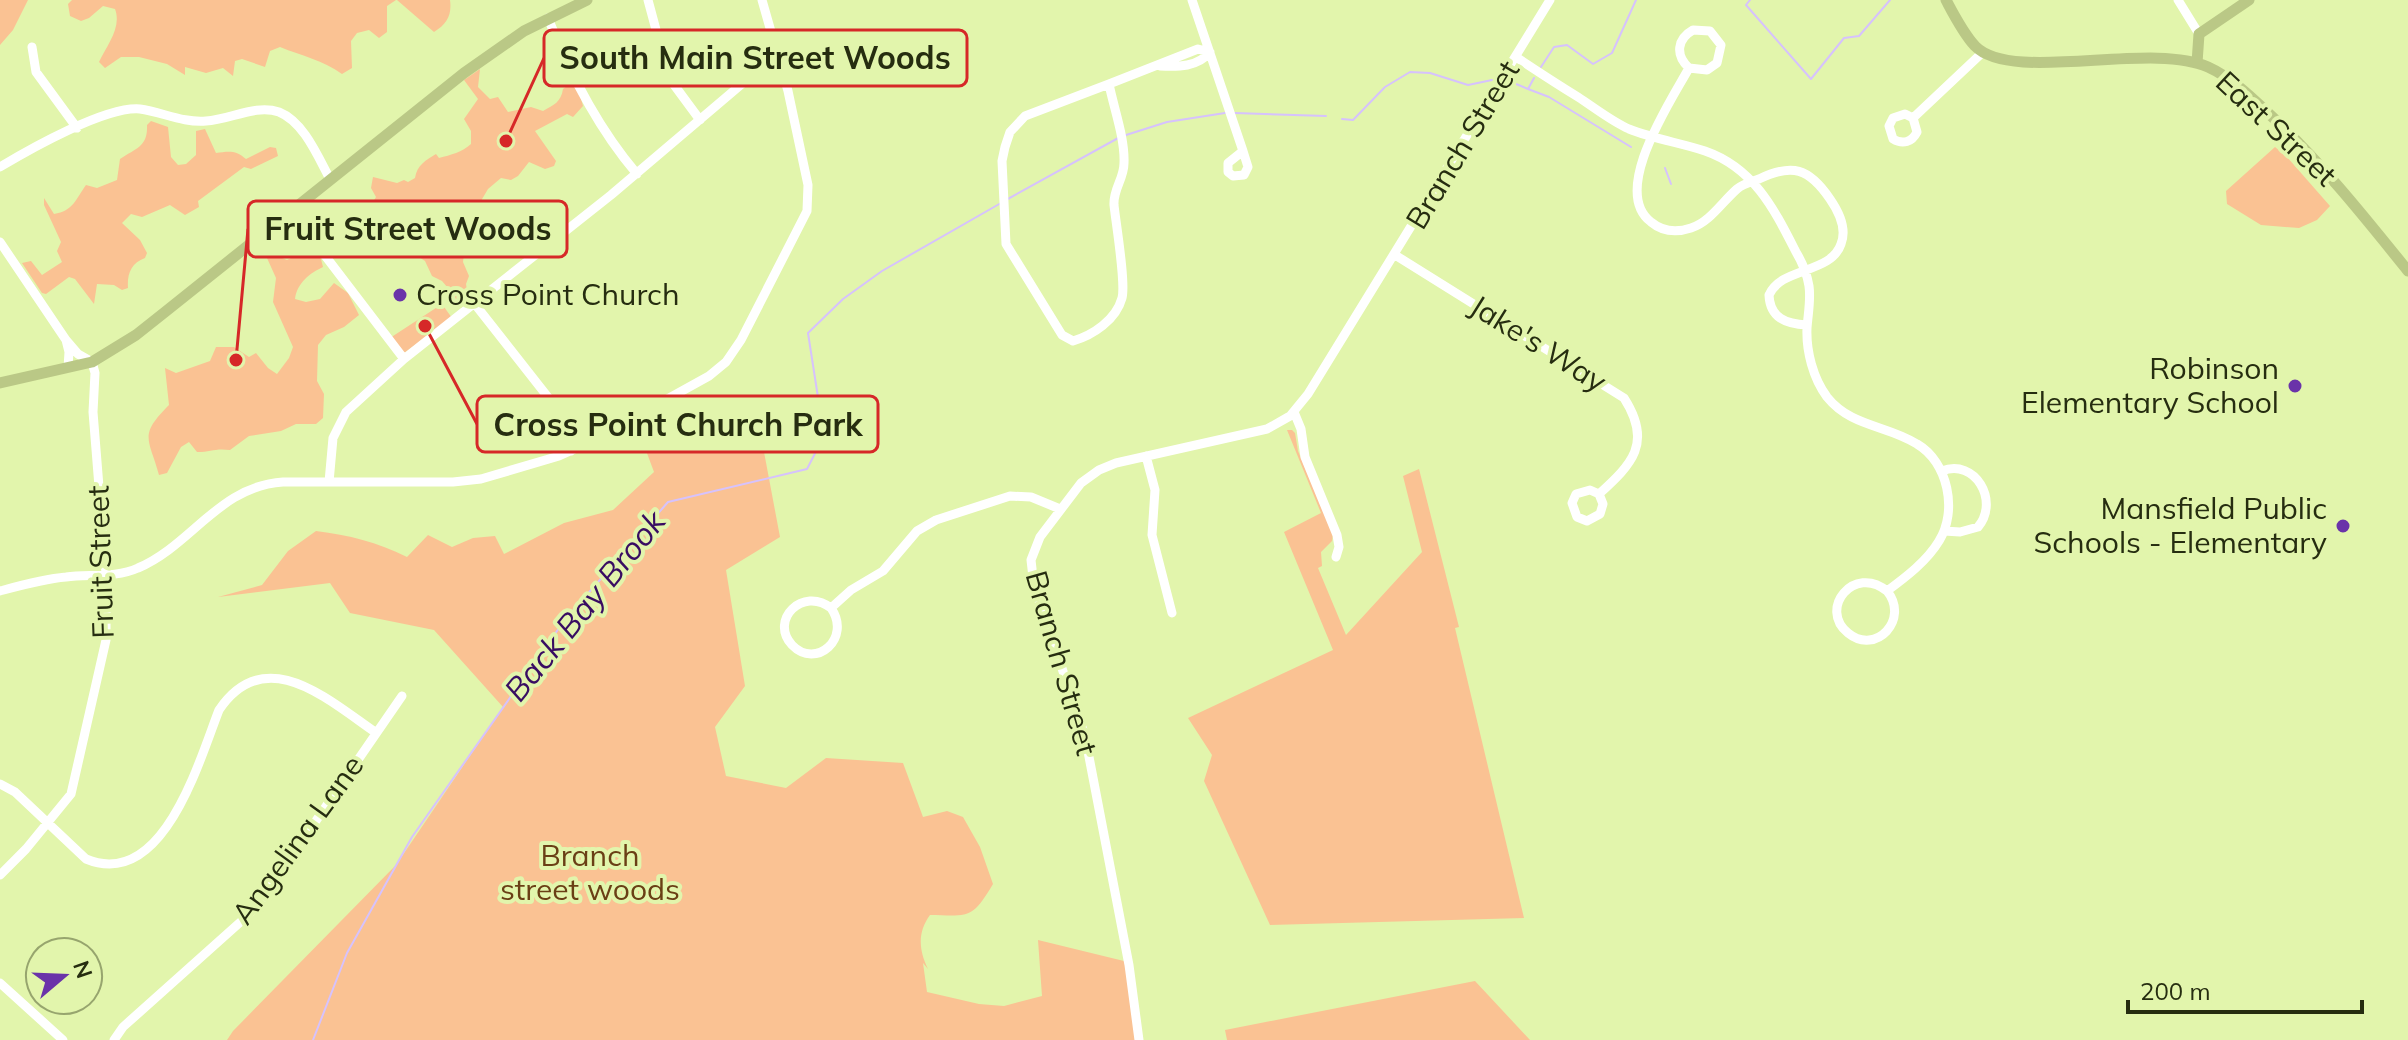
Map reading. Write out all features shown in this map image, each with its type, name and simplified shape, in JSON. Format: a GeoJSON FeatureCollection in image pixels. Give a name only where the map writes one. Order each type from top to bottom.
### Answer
{"type":"FeatureCollection","features":[{"type":"Feature","properties":{"kind":"main road"},"geometry":{"type":"LineString","coordinates":[[0,383],[92,362],[136,335],[481,60],[548,18],[587,0]]}},
{"type":"Feature","properties":{"kind":"main road"},"geometry":{"type":"LineString","coordinates":[[1946,0],[1975,46],[1983,52]]}},
{"type":"Feature","properties":{"kind":"main road"},"geometry":{"type":"LineString","coordinates":[[2197,63],[2199,34],[2249,0]]}},
{"type":"Feature","properties":{"kind":"main road","name":"East Street"},"geometry":{"type":"LineString","coordinates":[[1983,52],[1997,60],[2019,63],[2132,58],[2179,60],[2197,63],[2221,74],[2290,134],[2332,178],[2408,271]]}},
{"type":"Feature","properties":{"kind":"street"},"geometry":{"type":"LineString","coordinates":[[648,0],[669,78],[700,120]]}},
{"type":"Feature","properties":{"kind":"street"},"geometry":{"type":"LineString","coordinates":[[0,591],[65,577],[122,574],[145,565],[241,492],[270,483],[466,481],[571,451],[697,383],[726,362],[741,340],[807,211],[808,185],[788,91],[762,0]]}},
{"type":"Feature","properties":{"kind":"street"},"geometry":{"type":"LineString","coordinates":[[1192,0],[1243,151]]}},
{"type":"Feature","properties":{"kind":"street","name":"Branch Street"},"geometry":{"type":"LineString","coordinates":[[1139,1040],[1129,965],[1085,736],[1031,573],[1036,544],[1060,509],[1090,476],[1116,463],[1267,429],[1294,412],[1339,348],[1550,0]]}},
{"type":"Feature","properties":{"kind":"street"},"geometry":{"type":"LineString","coordinates":[[2178,0],[2199,34]]}},
{"type":"Feature","properties":{"kind":"street"},"geometry":{"type":"LineString","coordinates":[[548,18],[603,131],[637,174]]}},
{"type":"Feature","properties":{"kind":"street"},"geometry":{"type":"LineString","coordinates":[[1693,30],[1710,31],[1721,45],[1717,63],[1707,70],[1689,68],[1679,53],[1683,36],[1693,30]]}},
{"type":"Feature","properties":{"kind":"street"},"geometry":{"type":"LineString","coordinates":[[32,47],[36,72],[77,128]]}},
{"type":"Feature","properties":{"kind":"street"},"geometry":{"type":"LineString","coordinates":[[1109,84],[1124,169],[1114,194],[1123,294],[1099,329],[1073,341],[1062,335],[1044,310],[1006,244],[1005,147],[1010,132],[1037,110],[1109,84],[1160,66],[1174,57],[1198,49],[1210,52]]}},
{"type":"Feature","properties":{"kind":"street"},"geometry":{"type":"LineString","coordinates":[[1913,118],[1983,52]]}},
{"type":"Feature","properties":{"kind":"street"},"geometry":{"type":"LineString","coordinates":[[329,482],[333,438],[346,412],[404,359],[637,174],[777,54]]}},
{"type":"Feature","properties":{"kind":"street"},"geometry":{"type":"LineString","coordinates":[[1516,57],[1629,129],[1726,160],[1754,181],[1768,199],[1805,270],[1809,286],[1807,339],[1821,388],[1839,410],[1868,426],[1887,430],[1920,445],[1942,471],[1948,501],[1944,531],[1931,552],[1911,573],[1887,591]]}},
{"type":"Feature","properties":{"kind":"street"},"geometry":{"type":"LineString","coordinates":[[1689,68],[1652,136],[1638,178],[1636,197],[1642,213],[1659,228],[1674,232],[1695,227],[1739,187],[1779,170],[1797,170],[1812,177],[1834,205],[1844,233],[1841,246],[1829,259],[1774,286],[1770,290],[1769,301],[1778,318],[1807,325]]}},
{"type":"Feature","properties":{"kind":"street"},"geometry":{"type":"LineString","coordinates":[[0,167],[77,128],[128,110],[141,109],[205,122],[268,110],[288,117],[297,126],[330,179]]}},
{"type":"Feature","properties":{"kind":"street"},"geometry":{"type":"LineString","coordinates":[[291,211],[404,359]]}},
{"type":"Feature","properties":{"kind":"street"},"geometry":{"type":"LineString","coordinates":[[0,242],[66,340],[78,354],[92,362]]}},
{"type":"Feature","properties":{"kind":"street","name":"Jake's Way"},"geometry":{"type":"LineString","coordinates":[[1395,255],[1624,398],[1638,430],[1636,453],[1625,470],[1599,494]]}},
{"type":"Feature","properties":{"kind":"street"},"geometry":{"type":"LineString","coordinates":[[474,303],[551,401],[571,451]]}},
{"type":"Feature","properties":{"kind":"street"},"geometry":{"type":"LineString","coordinates":[[66,340],[68,368]]}},
{"type":"Feature","properties":{"kind":"street","name":"Fruit Street"},"geometry":{"type":"LineString","coordinates":[[0,875],[64,806],[76,780],[106,640],[106,574],[92,362]]}},
{"type":"Feature","properties":{"kind":"street"},"geometry":{"type":"LineString","coordinates":[[1294,412],[1300,425],[1305,457],[1337,535],[1339,547],[1336,557]]}},
{"type":"Feature","properties":{"kind":"street"},"geometry":{"type":"LineString","coordinates":[[1146,456],[1155,490],[1152,535],[1172,613]]}},
{"type":"Feature","properties":{"kind":"street"},"geometry":{"type":"LineString","coordinates":[[1942,471],[1955,468],[1972,473],[1982,485],[1986,499],[1985,516],[1978,527],[1944,531]]}},
{"type":"Feature","properties":{"kind":"street"},"geometry":{"type":"LineString","coordinates":[[831,608],[851,590],[883,571],[917,531],[936,520],[1010,496],[1031,497],[1060,509]]}},
{"type":"Feature","properties":{"kind":"street"},"geometry":{"type":"LineString","coordinates":[[1871,582],[1887,591],[1895,611],[1887,632],[1866,640],[1855,638],[1846,631],[1839,621],[1837,609],[1840,598],[1848,588],[1871,582]]}},
{"type":"Feature","properties":{"kind":"street"},"geometry":{"type":"LineString","coordinates":[[811,600],[831,608],[838,628],[835,639],[828,647],[808,653],[793,646],[785,625],[791,610],[811,600]]}},
{"type":"Feature","properties":{"kind":"street"},"geometry":{"type":"LineString","coordinates":[[0,784],[15,792],[86,859],[112,864],[131,860],[146,851],[181,805],[219,710],[236,691],[254,681],[268,678],[298,681],[375,732]]}},
{"type":"Feature","properties":{"kind":"street","name":"Angelina Lane"},"geometry":{"type":"LineString","coordinates":[[114,1040],[123,1027],[260,902],[402,696]]}},
{"type":"Feature","properties":{"kind":"street"},"geometry":{"type":"LineString","coordinates":[[0,983],[63,1040]]}},
{"type":"Feature","properties":{"kind":"green space"},"geometry":{"type":"Polygon","coordinates":[[[0,0],[28,0],[13,30],[0,45],[0,0]]]}},
{"type":"Feature","properties":{"kind":"green space"},"geometry":{"type":"Polygon","coordinates":[[[72,0],[396,0],[387,6],[387,32],[379,38],[369,30],[357,33],[351,41],[352,68],[342,74],[280,47],[270,51],[265,67],[242,59],[235,61],[233,76],[223,68],[206,73],[185,67],[185,75],[167,64],[139,57],[121,57],[105,68],[99,62],[115,30],[115,9],[103,6],[81,21],[70,16],[68,4],[72,0]]]}},
{"type":"Feature","properties":{"kind":"green space"},"geometry":{"type":"Polygon","coordinates":[[[397,0],[450,0],[449,15],[434,32],[397,0]]]}},
{"type":"Feature","properties":{"kind":"green space"},"geometry":{"type":"Polygon","coordinates":[[[480,69],[478,87],[490,99],[498,97],[508,112],[531,107],[543,111],[556,103],[563,89],[571,83],[579,92],[583,106],[573,117],[567,114],[535,131],[556,161],[554,166],[545,169],[529,162],[511,180],[501,178],[488,189],[475,211],[463,212],[443,234],[447,242],[464,254],[463,262],[469,276],[466,284],[469,302],[459,306],[454,295],[442,281],[432,276],[425,261],[419,257],[420,249],[411,245],[388,214],[368,210],[376,197],[371,188],[373,177],[397,183],[408,182],[415,178],[420,166],[432,156],[436,154],[439,158],[452,154],[471,144],[471,131],[464,119],[478,99],[464,80],[480,69]]]}},
{"type":"Feature","properties":{"kind":"green space"},"geometry":{"type":"Polygon","coordinates":[[[151,121],[168,127],[171,157],[178,165],[186,164],[196,155],[196,131],[205,129],[216,153],[232,152],[246,159],[270,147],[276,148],[278,156],[251,169],[244,167],[198,201],[199,207],[185,215],[170,205],[142,217],[131,214],[122,223],[140,240],[147,253],[131,270],[128,288],[122,290],[114,285],[97,284],[94,304],[75,279],[69,277],[46,294],[42,293],[22,263],[31,261],[42,275],[62,262],[57,251],[61,242],[44,205],[44,198],[54,214],[73,204],[86,185],[97,188],[117,180],[120,159],[143,143],[151,121]]]}},
{"type":"Feature","properties":{"kind":"green space"},"geometry":{"type":"Polygon","coordinates":[[[2275,147],[2330,206],[2317,220],[2299,228],[2261,225],[2227,204],[2226,191],[2275,147]]]}},
{"type":"Feature","properties":{"kind":"green space"},"geometry":{"type":"Polygon","coordinates":[[[308,243],[321,259],[323,267],[305,279],[295,299],[306,302],[320,299],[334,283],[348,293],[359,315],[344,327],[326,335],[318,345],[317,381],[324,394],[323,418],[316,424],[296,424],[281,431],[249,436],[230,450],[197,452],[189,442],[181,447],[167,473],[159,475],[149,438],[153,424],[169,405],[165,368],[176,373],[210,361],[216,347],[234,347],[249,357],[256,353],[277,374],[293,347],[273,302],[276,278],[267,258],[270,253],[287,260],[299,254],[308,243]]]}},
{"type":"Feature","properties":{"kind":"green space"},"geometry":{"type":"Polygon","coordinates":[[[442,304],[452,318],[404,353],[390,338],[442,304]]]}},
{"type":"Feature","properties":{"kind":"green space","name":"Branch street woods"},"geometry":{"type":"Polygon","coordinates":[[[699,396],[737,415],[761,436],[780,537],[726,570],[745,686],[715,727],[726,776],[786,788],[826,758],[903,763],[923,817],[947,811],[963,817],[980,847],[993,884],[980,904],[969,913],[930,915],[923,928],[921,942],[928,969],[923,963],[927,992],[979,1004],[1004,1006],[1042,996],[1038,940],[1128,962],[1137,1040],[227,1040],[396,865],[503,707],[434,630],[350,613],[330,583],[218,597],[262,585],[288,551],[316,531],[363,540],[407,557],[428,535],[452,547],[473,538],[495,536],[504,554],[564,523],[613,510],[654,472],[638,429],[699,396]]]}},
{"type":"Feature","properties":{"kind":"green space"},"geometry":{"type":"Polygon","coordinates":[[[1287,430],[1295,433],[1298,451],[1333,534],[1332,541],[1321,552],[1322,566],[1318,568],[1346,635],[1422,552],[1403,476],[1419,469],[1459,627],[1455,628],[1524,918],[1270,925],[1204,781],[1212,755],[1188,718],[1333,650],[1284,532],[1321,513],[1287,430]]]}},
{"type":"Feature","properties":{"kind":"green space"},"geometry":{"type":"Polygon","coordinates":[[[1475,981],[1530,1040],[1227,1040],[1225,1030],[1475,981]]]}},
{"type":"Feature","properties":{"kind":"waterway","name":"Back Bay Brook"},"geometry":{"type":"LineString","coordinates":[[1541,67],[1554,47],[1567,45],[1593,64],[1612,53],[1636,0]]}},
{"type":"Feature","properties":{"kind":"waterway","name":"Back Bay Brook"},"geometry":{"type":"LineString","coordinates":[[1750,0],[1746,5],[1811,79],[1844,38],[1859,36],[1890,0]]}},
{"type":"Feature","properties":{"kind":"waterway","name":"Back Bay Brook"},"geometry":{"type":"LineString","coordinates":[[1342,119],[1353,120],[1385,87],[1410,72],[1430,73],[1468,85],[1492,80]]}},
{"type":"Feature","properties":{"kind":"waterway","name":"Back Bay Brook"},"geometry":{"type":"LineString","coordinates":[[1509,81],[1528,89],[1534,78]]}},
{"type":"Feature","properties":{"kind":"waterway"},"geometry":{"type":"LineString","coordinates":[[1528,89],[1549,97],[1631,147]]}},
{"type":"Feature","properties":{"kind":"waterway","name":"Back Bay Brook"},"geometry":{"type":"LineString","coordinates":[[1126,135],[1167,122],[1225,113]]}},
{"type":"Feature","properties":{"kind":"waterway","name":"Back Bay Brook"},"geometry":{"type":"LineString","coordinates":[[1235,113],[1326,116]]}},
{"type":"Feature","properties":{"kind":"waterway","name":"Back Bay Brook"},"geometry":{"type":"LineString","coordinates":[[1006,200],[1120,137]]}},
{"type":"Feature","properties":{"kind":"waterway"},"geometry":{"type":"LineString","coordinates":[[1665,168],[1671,184]]}},
{"type":"Feature","properties":{"kind":"waterway","name":"Back Bay Brook"},"geometry":{"type":"LineString","coordinates":[[313,1040],[347,953],[412,837],[564,621],[668,502],[807,469],[824,436],[808,333],[843,299],[882,271],[1001,203]]}},
{"type":"Feature","properties":{"kind":"place","name":"South Main Street Woods"},"geometry":{"type":"Point","coordinates":[506,141]}},
{"type":"Feature","properties":{"kind":"place","name":"Cross Point Church"},"geometry":{"type":"Point","coordinates":[400,295]}},
{"type":"Feature","properties":{"kind":"place","name":"Cross Point Church Park"},"geometry":{"type":"Point","coordinates":[425,326]}},
{"type":"Feature","properties":{"kind":"place","name":"Fruit Street Woods"},"geometry":{"type":"Point","coordinates":[236,360]}},
{"type":"Feature","properties":{"kind":"place","name":"Robinson Elementary School"},"geometry":{"type":"Point","coordinates":[2295,386]}},
{"type":"Feature","properties":{"kind":"place","name":"Mansfield Public Schools - Elementary"},"geometry":{"type":"Point","coordinates":[2343,526]}}]}
